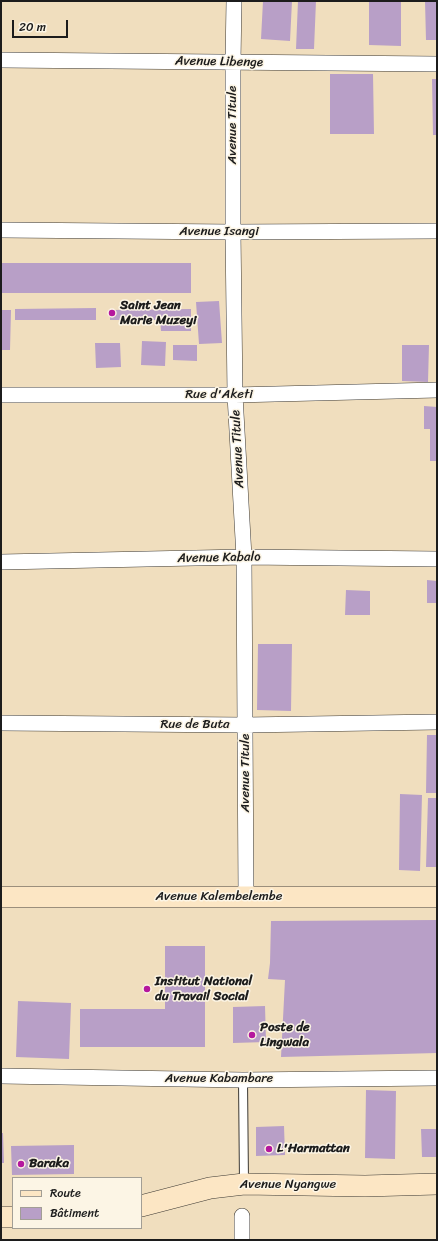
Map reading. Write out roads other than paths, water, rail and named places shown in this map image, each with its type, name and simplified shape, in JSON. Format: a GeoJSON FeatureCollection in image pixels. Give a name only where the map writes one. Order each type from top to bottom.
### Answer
{"type":"FeatureCollection","features":[{"type":"Feature","properties":{"kind":"street","name":"Avenue Titule"},"geometry":{"type":"LineString","coordinates":[[234,1],[233,232],[235,395],[244,557],[246,897]]}},
{"type":"Feature","properties":{"kind":"street","name":"Avenue Libenge"},"geometry":{"type":"LineString","coordinates":[[1,60],[437,64]]}},
{"type":"Feature","properties":{"kind":"street","name":"Avenue Isangi"},"geometry":{"type":"LineString","coordinates":[[1,230],[233,232],[437,231]]}},
{"type":"Feature","properties":{"kind":"street","name":"Rue d'Aketi"},"geometry":{"type":"LineString","coordinates":[[1,395],[235,395],[437,390]]}},
{"type":"Feature","properties":{"kind":"street","name":"Avenue Kabalo"},"geometry":{"type":"LineString","coordinates":[[1,562],[244,557],[437,559]]}},
{"type":"Feature","properties":{"kind":"street","name":"Rue de Buta"},"geometry":{"type":"LineString","coordinates":[[1,723],[245,725],[437,722]]}},
{"type":"Feature","properties":{"kind":"street","name":"Avenue Kalembelembe"},"geometry":{"type":"LineString","coordinates":[[1,897],[437,898]]}},
{"type":"Feature","properties":{"kind":"street","name":"Avenue Kabambare"},"geometry":{"type":"LineString","coordinates":[[1,1076],[243,1080],[437,1078]]}},
{"type":"Feature","properties":{"kind":"street","name":"Avenue Nyangwe"},"geometry":{"type":"LineString","coordinates":[[142,1206],[210,1188],[244,1184],[365,1186],[437,1184]]}},
{"type":"Feature","properties":{"kind":"street"},"geometry":{"type":"LineString","coordinates":[[242,1216],[242,1240]]}},
{"type":"Feature","properties":{"kind":"street"},"geometry":{"type":"LineString","coordinates":[[1,1217],[12,1217]]}},
{"type":"Feature","properties":{"kind":"lane"},"geometry":{"type":"LineString","coordinates":[[243,1080],[244,1184]]}},
{"type":"Feature","properties":{"kind":"place","name":"Saint Jean Marie Muzeyi"},"geometry":{"type":"Point","coordinates":[112,313]}},
{"type":"Feature","properties":{"kind":"place","name":"Institut National du Travail Social"},"geometry":{"type":"Point","coordinates":[147,989]}},
{"type":"Feature","properties":{"kind":"place","name":"Poste de Lingwala"},"geometry":{"type":"Point","coordinates":[252,1035]}},
{"type":"Feature","properties":{"kind":"place","name":"L'Harmattan"},"geometry":{"type":"Point","coordinates":[269,1149]}},
{"type":"Feature","properties":{"kind":"place","name":"Baraka"},"geometry":{"type":"Point","coordinates":[21,1164]}}]}
